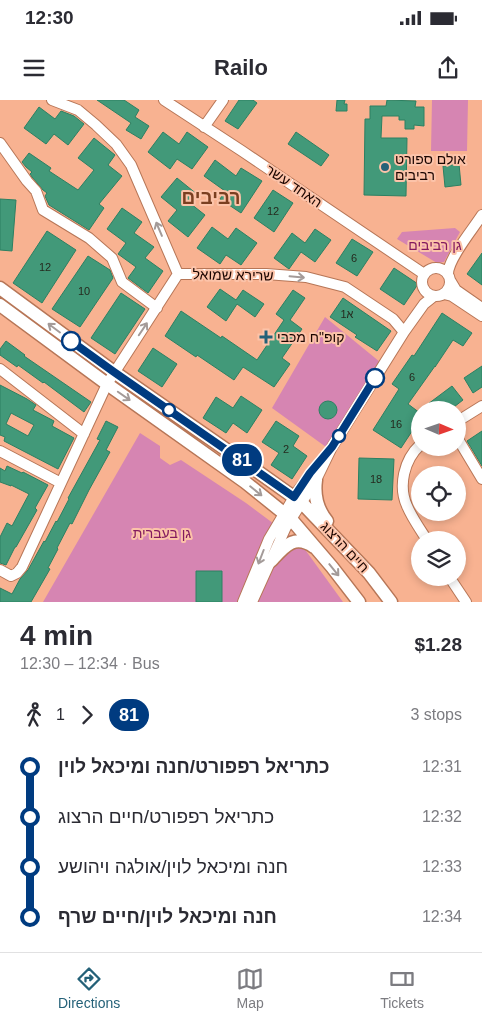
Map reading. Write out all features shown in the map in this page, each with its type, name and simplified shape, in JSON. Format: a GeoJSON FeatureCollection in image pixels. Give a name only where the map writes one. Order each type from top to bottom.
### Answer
{"type":"FeatureCollection","features":[{"type":"Feature","properties":{"kind":"main road","name":"חיים הרצוג"},"geometry":{"type":"LineString","coordinates":[[0,288],[114,372],[298,500],[369,573],[391,602]]}},
{"type":"Feature","properties":{"kind":"main road","name":"חיים הרצוג"},"geometry":{"type":"LineString","coordinates":[[0,306],[245,482],[287,516],[317,549],[359,602]]}},
{"type":"Feature","properties":{"kind":"main road"},"geometry":{"type":"LineString","coordinates":[[316,480],[317,503],[323,517],[349,552]]}},
{"type":"Feature","properties":{"kind":"main road"},"geometry":{"type":"LineString","coordinates":[[271,561],[286,546],[298,540],[308,543],[317,549]]}},
{"type":"Feature","properties":{"kind":"street","name":"שרירא שמואל"},"geometry":{"type":"LineString","coordinates":[[52,100],[78,110],[116,144],[131,165],[178,274],[306,277],[345,287],[392,319],[404,332]]}},
{"type":"Feature","properties":{"kind":"street","name":"האחד עשר"},"geometry":{"type":"LineString","coordinates":[[164,100],[424,274]]}},
{"type":"Feature","properties":{"kind":"street"},"geometry":{"type":"LineString","coordinates":[[204,126],[223,100]]}},
{"type":"Feature","properties":{"kind":"street"},"geometry":{"type":"LineString","coordinates":[[0,143],[27,182],[36,191],[43,210],[89,238],[112,258],[122,282],[157,308]]}},
{"type":"Feature","properties":{"kind":"street"},"geometry":{"type":"LineString","coordinates":[[243,602],[268,539],[316,480],[332,447],[404,332],[418,313],[423,302],[434,294],[449,288],[448,270],[482,215]]}},
{"type":"Feature","properties":{"kind":"street"},"geometry":{"type":"LineString","coordinates":[[482,308],[456,290],[447,274],[433,267],[424,274],[422,285],[434,294],[452,296],[482,316]]}},
{"type":"Feature","properties":{"kind":"street"},"geometry":{"type":"LineString","coordinates":[[0,570],[11,576],[22,567],[107,384],[178,274]]}},
{"type":"Feature","properties":{"kind":"street"},"geometry":{"type":"LineString","coordinates":[[0,369],[84,434]]}},
{"type":"Feature","properties":{"kind":"street"},"geometry":{"type":"LineString","coordinates":[[466,416],[482,406]]}},
{"type":"Feature","properties":{"kind":"street"},"geometry":{"type":"LineString","coordinates":[[298,500],[310,473],[332,447]]}},
{"type":"Feature","properties":{"kind":"street"},"geometry":{"type":"LineString","coordinates":[[0,451],[61,483]]}},
{"type":"Feature","properties":{"kind":"street"},"geometry":{"type":"LineString","coordinates":[[466,452],[482,479]]}},
{"type":"Feature","properties":{"kind":"street"},"geometry":{"type":"LineString","coordinates":[[411,456],[405,468],[403,490],[406,505],[422,531]]}},
{"type":"Feature","properties":{"kind":"street"},"geometry":{"type":"LineString","coordinates":[[252,602],[286,527],[287,516]]}},
{"type":"Feature","properties":{"kind":"street"},"geometry":{"type":"LineString","coordinates":[[455,586],[466,602]]}},
{"type":"Feature","properties":{"kind":"green space"},"geometry":{"type":"Polygon","coordinates":[[[432,100],[468,100],[467,151],[431,151],[432,100]]]}},
{"type":"Feature","properties":{"kind":"green space","name":"גן רביבים"},"geometry":{"type":"Polygon","coordinates":[[[455,228],[460,232],[444,262],[437,263],[397,239],[402,232],[455,228]]]}},
{"type":"Feature","properties":{"kind":"green space"},"geometry":{"type":"Polygon","coordinates":[[[325,317],[380,362],[326,447],[272,408],[325,317]]]}},
{"type":"Feature","properties":{"kind":"green space","name":"גן בעברית"},"geometry":{"type":"Polygon","coordinates":[[[140,433],[160,446],[160,458],[170,465],[181,460],[246,503],[301,544],[343,602],[43,602],[140,433]]]}},
{"type":"Feature","properties":{"kind":"building"},"geometry":{"type":"Polygon","coordinates":[[[97,100],[124,100],[139,110],[135,117],[149,126],[141,139],[126,130],[131,123],[97,100]]]}},
{"type":"Feature","properties":{"kind":"building"},"geometry":{"type":"Polygon","coordinates":[[[239,100],[253,100],[257,103],[238,129],[225,121],[239,100]]]}},
{"type":"Feature","properties":{"kind":"building"},"geometry":{"type":"Polygon","coordinates":[[[337,100],[345,100],[344,104],[347,104],[347,111],[336,111],[337,100]]]}},
{"type":"Feature","properties":{"kind":"building","name":"אולם ספורט רביבים"},"geometry":{"type":"Polygon","coordinates":[[[387,100],[416,101],[415,107],[424,107],[424,126],[414,125],[414,129],[405,129],[405,120],[399,120],[399,116],[382,116],[381,138],[407,138],[406,196],[364,195],[365,119],[370,119],[370,106],[386,106],[387,100]]]}},
{"type":"Feature","properties":{"kind":"building"},"geometry":{"type":"Polygon","coordinates":[[[39,107],[55,119],[61,111],[74,116],[84,124],[68,145],[54,134],[46,144],[24,128],[39,107]]]}},
{"type":"Feature","properties":{"kind":"building"},"geometry":{"type":"Polygon","coordinates":[[[163,132],[179,144],[187,132],[208,147],[192,169],[177,159],[170,169],[148,152],[163,132]]]}},
{"type":"Feature","properties":{"kind":"building"},"geometry":{"type":"Polygon","coordinates":[[[296,132],[329,155],[321,166],[288,144],[296,132]]]}},
{"type":"Feature","properties":{"kind":"building"},"geometry":{"type":"Polygon","coordinates":[[[94,138],[115,155],[108,165],[122,176],[99,204],[104,208],[89,230],[49,205],[45,196],[47,193],[32,177],[30,174],[32,172],[22,162],[29,153],[51,168],[49,171],[78,190],[94,170],[78,158],[94,138]]]}},
{"type":"Feature","properties":{"kind":"building"},"geometry":{"type":"Polygon","coordinates":[[[215,160],[236,176],[241,168],[262,181],[241,213],[220,199],[225,191],[204,176],[215,160]]]}},
{"type":"Feature","properties":{"kind":"building"},"geometry":{"type":"Polygon","coordinates":[[[459,164],[461,185],[445,187],[443,166],[459,164]]]}},
{"type":"Feature","properties":{"kind":"building"},"geometry":{"type":"Polygon","coordinates":[[[177,178],[198,195],[191,204],[205,215],[188,237],[168,221],[177,210],[161,197],[177,178]]]}},
{"type":"Feature","properties":{"kind":"building"},"geometry":{"type":"Polygon","coordinates":[[[273,190],[293,203],[274,232],[254,218],[273,190]]]}},
{"type":"Feature","properties":{"kind":"building"},"geometry":{"type":"Polygon","coordinates":[[[0,199],[16,200],[12,251],[0,250],[0,199]]]}},
{"type":"Feature","properties":{"kind":"building"},"geometry":{"type":"Polygon","coordinates":[[[122,208],[142,222],[134,233],[154,247],[145,258],[163,271],[148,293],[128,278],[136,267],[118,254],[126,243],[107,229],[122,208]]]}},
{"type":"Feature","properties":{"kind":"building"},"geometry":{"type":"Polygon","coordinates":[[[212,227],[228,239],[236,228],[257,243],[241,265],[226,255],[220,264],[197,248],[212,227]]]}},
{"type":"Feature","properties":{"kind":"building"},"geometry":{"type":"Polygon","coordinates":[[[315,229],[331,240],[315,262],[301,252],[289,269],[274,258],[292,233],[305,243],[315,229]]]}},
{"type":"Feature","properties":{"kind":"building"},"geometry":{"type":"Polygon","coordinates":[[[47,231],[76,250],[42,303],[13,283],[47,231]]]}},
{"type":"Feature","properties":{"kind":"building"},"geometry":{"type":"Polygon","coordinates":[[[352,239],[373,252],[357,276],[336,263],[352,239]]]}},
{"type":"Feature","properties":{"kind":"building"},"geometry":{"type":"Polygon","coordinates":[[[482,253],[482,285],[467,274],[482,253]]]}},
{"type":"Feature","properties":{"kind":"building"},"geometry":{"type":"Polygon","coordinates":[[[88,256],[110,270],[113,278],[80,327],[52,309],[88,256]]]}},
{"type":"Feature","properties":{"kind":"building"},"geometry":{"type":"Polygon","coordinates":[[[394,268],[418,284],[404,305],[380,289],[394,268]]]}},
{"type":"Feature","properties":{"kind":"building"},"geometry":{"type":"Polygon","coordinates":[[[220,289],[236,300],[243,290],[264,304],[255,317],[237,304],[226,321],[207,307],[220,289]]]}},
{"type":"Feature","properties":{"kind":"building"},"geometry":{"type":"Polygon","coordinates":[[[293,290],[305,298],[290,320],[302,329],[282,358],[290,364],[274,387],[243,367],[234,380],[165,336],[181,311],[257,360],[284,320],[276,314],[293,290]]]}},
{"type":"Feature","properties":{"kind":"building"},"geometry":{"type":"Polygon","coordinates":[[[121,293],[145,309],[115,354],[91,338],[121,293]]]}},
{"type":"Feature","properties":{"kind":"building"},"geometry":{"type":"Polygon","coordinates":[[[343,298],[391,331],[377,351],[355,337],[357,335],[330,317],[343,298]]]}},
{"type":"Feature","properties":{"kind":"building"},"geometry":{"type":"Polygon","coordinates":[[[442,313],[472,333],[463,346],[453,340],[408,404],[411,406],[411,433],[401,448],[373,430],[399,389],[392,384],[412,355],[414,356],[442,313]]]}},
{"type":"Feature","properties":{"kind":"building"},"geometry":{"type":"Polygon","coordinates":[[[6,341],[24,356],[91,402],[84,412],[44,382],[0,355],[0,349],[6,341]]]}},
{"type":"Feature","properties":{"kind":"building"},"geometry":{"type":"Polygon","coordinates":[[[153,348],[177,364],[162,387],[138,371],[153,348]]]}},
{"type":"Feature","properties":{"kind":"building"},"geometry":{"type":"Polygon","coordinates":[[[482,366],[482,387],[473,393],[464,378],[482,366]]]}},
{"type":"Feature","properties":{"kind":"building"},"geometry":{"type":"Polygon","coordinates":[[[0,385],[36,405],[33,410],[54,421],[52,426],[74,438],[58,469],[4,441],[5,437],[0,435],[0,385]],[[11,413],[6,424],[28,436],[34,425],[11,413]]]}},
{"type":"Feature","properties":{"kind":"building"},"geometry":{"type":"Polygon","coordinates":[[[452,386],[463,400],[462,401],[432,401],[452,386]]]}},
{"type":"Feature","properties":{"kind":"building"},"geometry":{"type":"Polygon","coordinates":[[[241,396],[262,410],[247,433],[233,423],[226,433],[203,418],[216,397],[233,408],[241,396]]]}},
{"type":"Feature","properties":{"kind":"building"},"geometry":{"type":"Polygon","coordinates":[[[328,401],[334,404],[337,410],[334,416],[328,419],[322,416],[319,410],[322,404],[328,401]]]}},
{"type":"Feature","properties":{"kind":"building"},"geometry":{"type":"Polygon","coordinates":[[[106,421],[118,427],[106,450],[110,452],[72,524],[70,523],[48,568],[50,569],[31,602],[0,602],[0,588],[12,594],[57,522],[100,440],[97,439],[106,421]]]}},
{"type":"Feature","properties":{"kind":"building"},"geometry":{"type":"Polygon","coordinates":[[[276,421],[299,436],[293,446],[307,456],[292,479],[271,465],[279,453],[262,442],[276,421]]]}},
{"type":"Feature","properties":{"kind":"building"},"geometry":{"type":"Polygon","coordinates":[[[482,431],[482,466],[467,441],[482,431]]]}},
{"type":"Feature","properties":{"kind":"building"},"geometry":{"type":"Polygon","coordinates":[[[359,458],[394,459],[392,500],[358,499],[359,458]]]}},
{"type":"Feature","properties":{"kind":"building"},"geometry":{"type":"Polygon","coordinates":[[[7,466],[48,485],[35,508],[37,510],[6,565],[0,563],[0,537],[7,523],[12,526],[29,494],[0,482],[0,468],[5,471],[7,466]]]}},
{"type":"Feature","properties":{"kind":"building"},"geometry":{"type":"Polygon","coordinates":[[[196,571],[222,571],[222,602],[196,602],[196,571]]]}},
{"type":"Feature","properties":{"kind":"bus line","name":"81"},"geometry":{"type":"LineString","coordinates":[[71,341],[294,497],[310,473],[332,447],[375,378]]}},
{"type":"Feature","properties":{"kind":"place","name":"אולם ספורט רביבים"},"geometry":{"type":"Point","coordinates":[385,167]}},
{"type":"Feature","properties":{"kind":"place","name":"קופ\"ח מכבי"},"geometry":{"type":"Point","coordinates":[266,337]}},
{"type":"Feature","properties":{"kind":"district","name":"רביבים"},"geometry":{"type":"Point","coordinates":[211,197]}}]}
